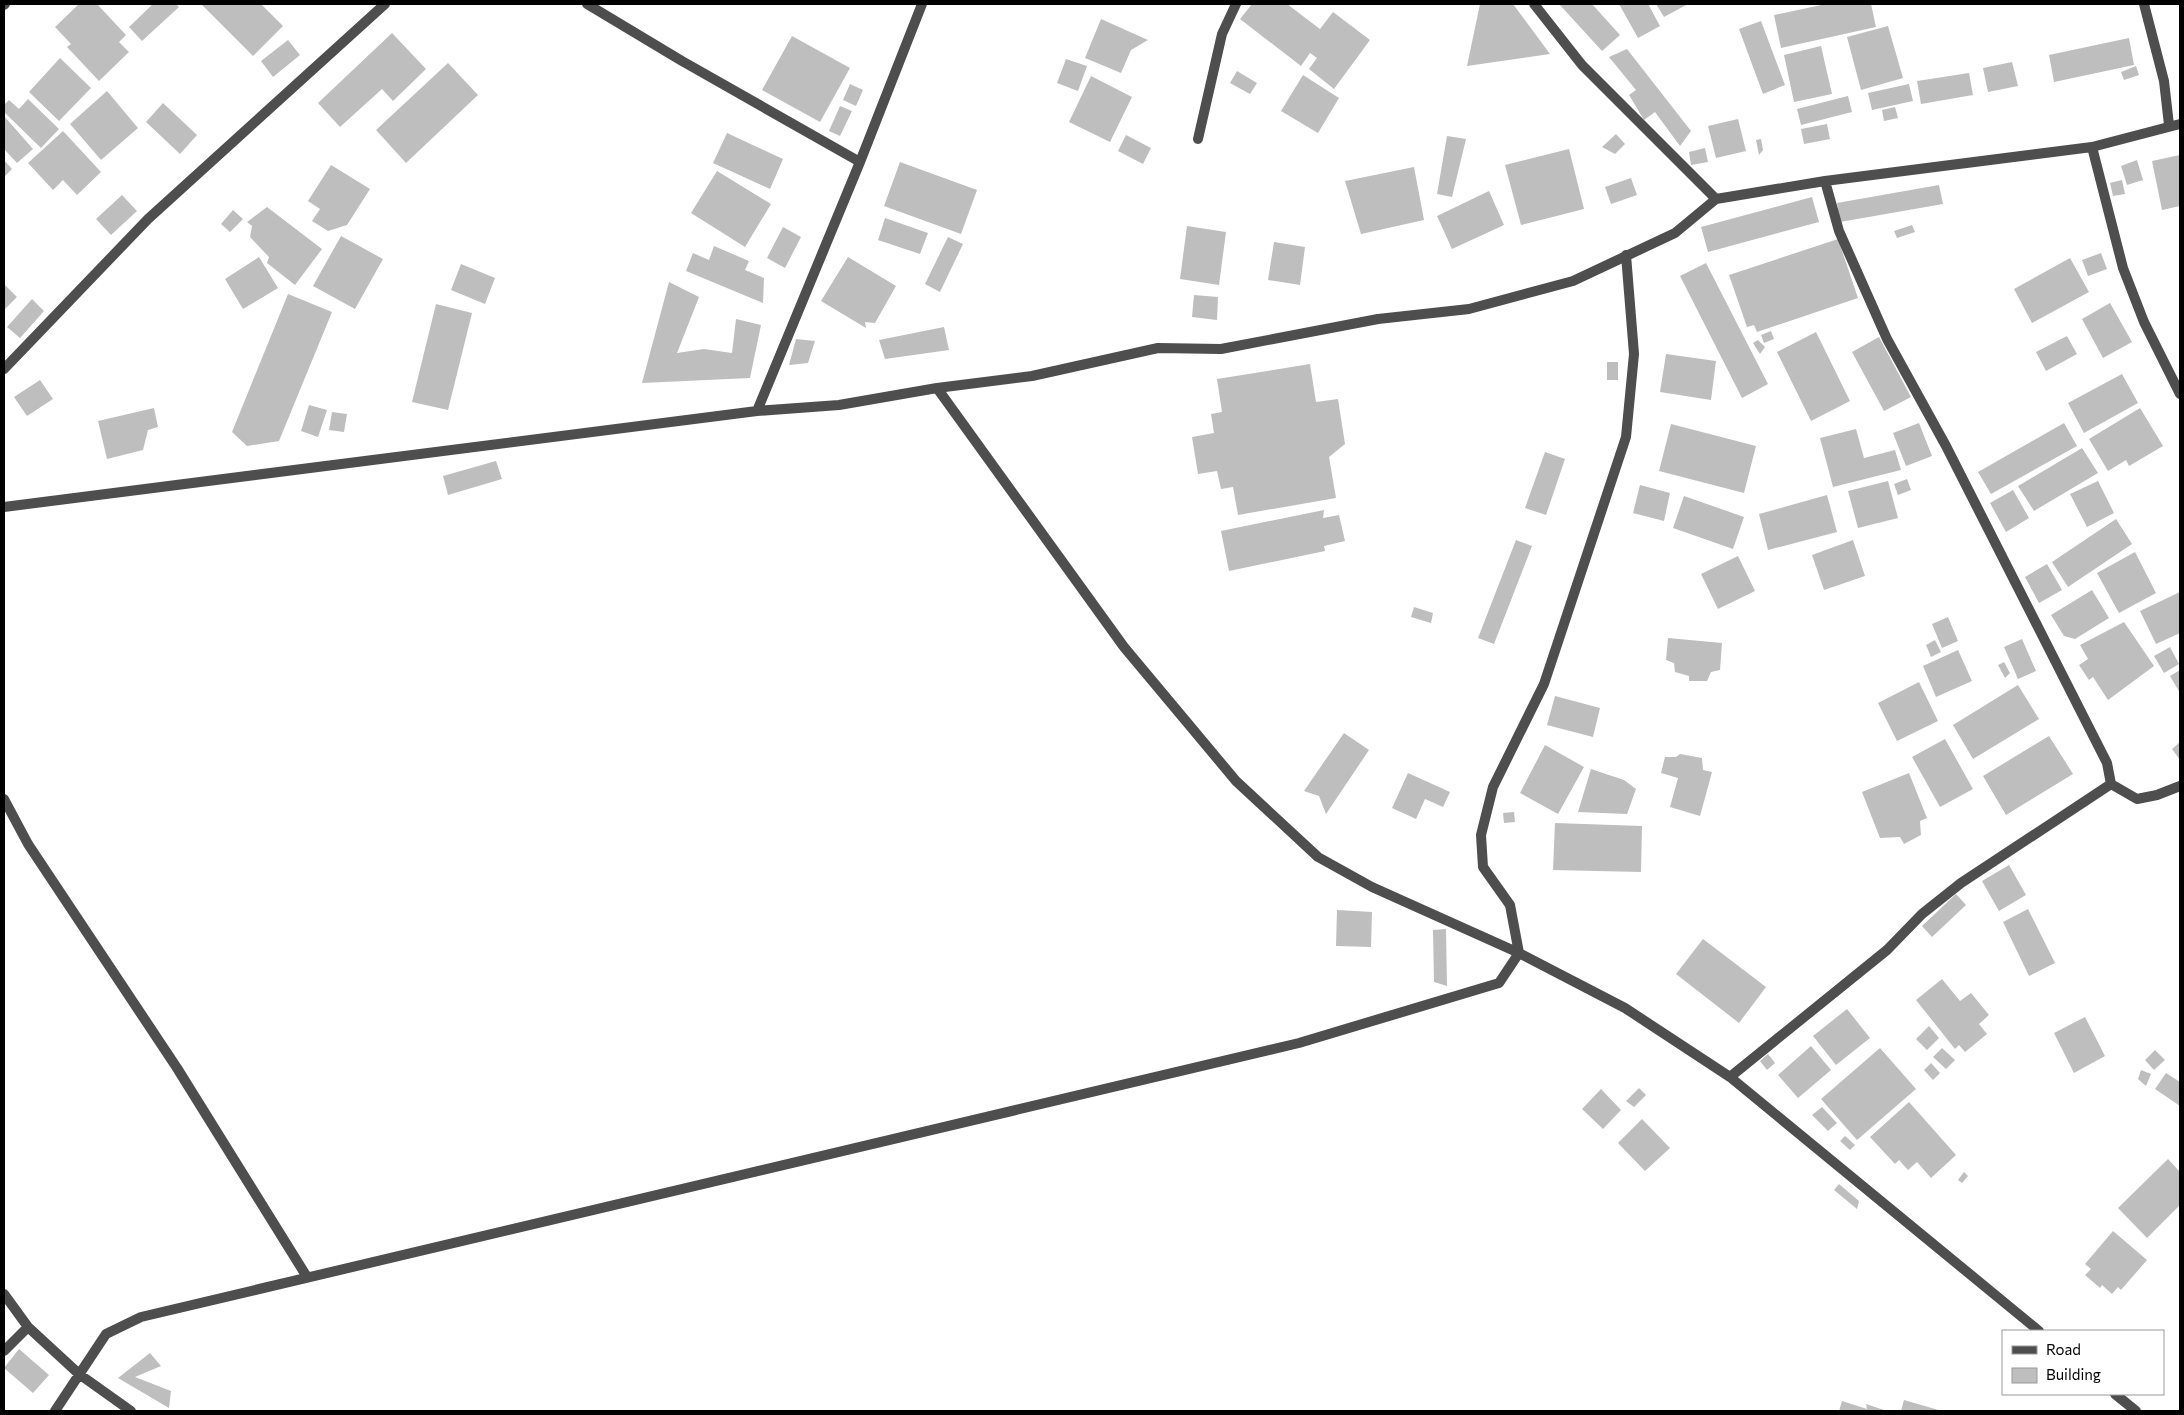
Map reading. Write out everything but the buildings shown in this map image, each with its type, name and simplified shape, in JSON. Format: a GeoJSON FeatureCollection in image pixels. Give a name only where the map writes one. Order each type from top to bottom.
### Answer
{"type":"FeatureCollection","features":[{"type":"Feature","properties":{"kind":"street"},"geometry":{"type":"LineString","coordinates":[[4,369],[148,219],[385,4]]}},
{"type":"Feature","properties":{"kind":"street"},"geometry":{"type":"LineString","coordinates":[[587,4],[682,62],[860,162]]}},
{"type":"Feature","properties":{"kind":"street"},"geometry":{"type":"LineString","coordinates":[[757,411],[860,162],[922,4]]}},
{"type":"Feature","properties":{"kind":"street"},"geometry":{"type":"LineString","coordinates":[[1198,139],[1222,34],[1236,4]]}},
{"type":"Feature","properties":{"kind":"street"},"geometry":{"type":"LineString","coordinates":[[1534,4],[1582,66],[1716,199]]}},
{"type":"Feature","properties":{"kind":"street"},"geometry":{"type":"LineString","coordinates":[[2144,4],[2164,81],[2169,125]]}},
{"type":"Feature","properties":{"kind":"street"},"geometry":{"type":"LineString","coordinates":[[4,506],[757,411],[839,405],[937,388],[1032,376],[1158,348],[1221,350],[1378,319],[1469,309],[1574,281],[1675,233],[1716,199],[1825,181],[2092,147],[2169,125],[2180,124]]}},
{"type":"Feature","properties":{"kind":"street"},"geometry":{"type":"LineString","coordinates":[[2092,147],[2123,268],[2144,322],[2180,394]]}},
{"type":"Feature","properties":{"kind":"street"},"geometry":{"type":"LineString","coordinates":[[1825,181],[1840,232],[1887,339],[1946,446],[2107,763],[2111,784],[2137,799],[2157,795],[2180,786]]}},
{"type":"Feature","properties":{"kind":"street"},"geometry":{"type":"LineString","coordinates":[[55,1411],[106,1334],[142,1317],[1299,1043],[1499,983],[1519,953],[1510,905],[1483,867],[1481,835],[1493,787],[1544,684],[1626,437],[1634,354],[1626,256]]}},
{"type":"Feature","properties":{"kind":"street"},"geometry":{"type":"LineString","coordinates":[[937,388],[1124,647],[1236,782],[1318,857],[1372,886],[1519,953],[1625,1008],[1730,1077],[2038,1330]]}},
{"type":"Feature","properties":{"kind":"street"},"geometry":{"type":"LineString","coordinates":[[1730,1077],[1750,1058],[1887,950],[1922,914],[1961,883],[2111,784]]}},
{"type":"Feature","properties":{"kind":"street"},"geometry":{"type":"LineString","coordinates":[[4,799],[28,844],[176,1068],[307,1277]]}},
{"type":"Feature","properties":{"kind":"street"},"geometry":{"type":"LineString","coordinates":[[4,1294],[28,1328],[79,1374],[131,1411]]}},
{"type":"Feature","properties":{"kind":"street"},"geometry":{"type":"LineString","coordinates":[[4,1351],[28,1328]]}},
{"type":"Feature","properties":{"kind":"street"},"geometry":{"type":"LineString","coordinates":[[2115,1395],[2136,1411]]}}]}
